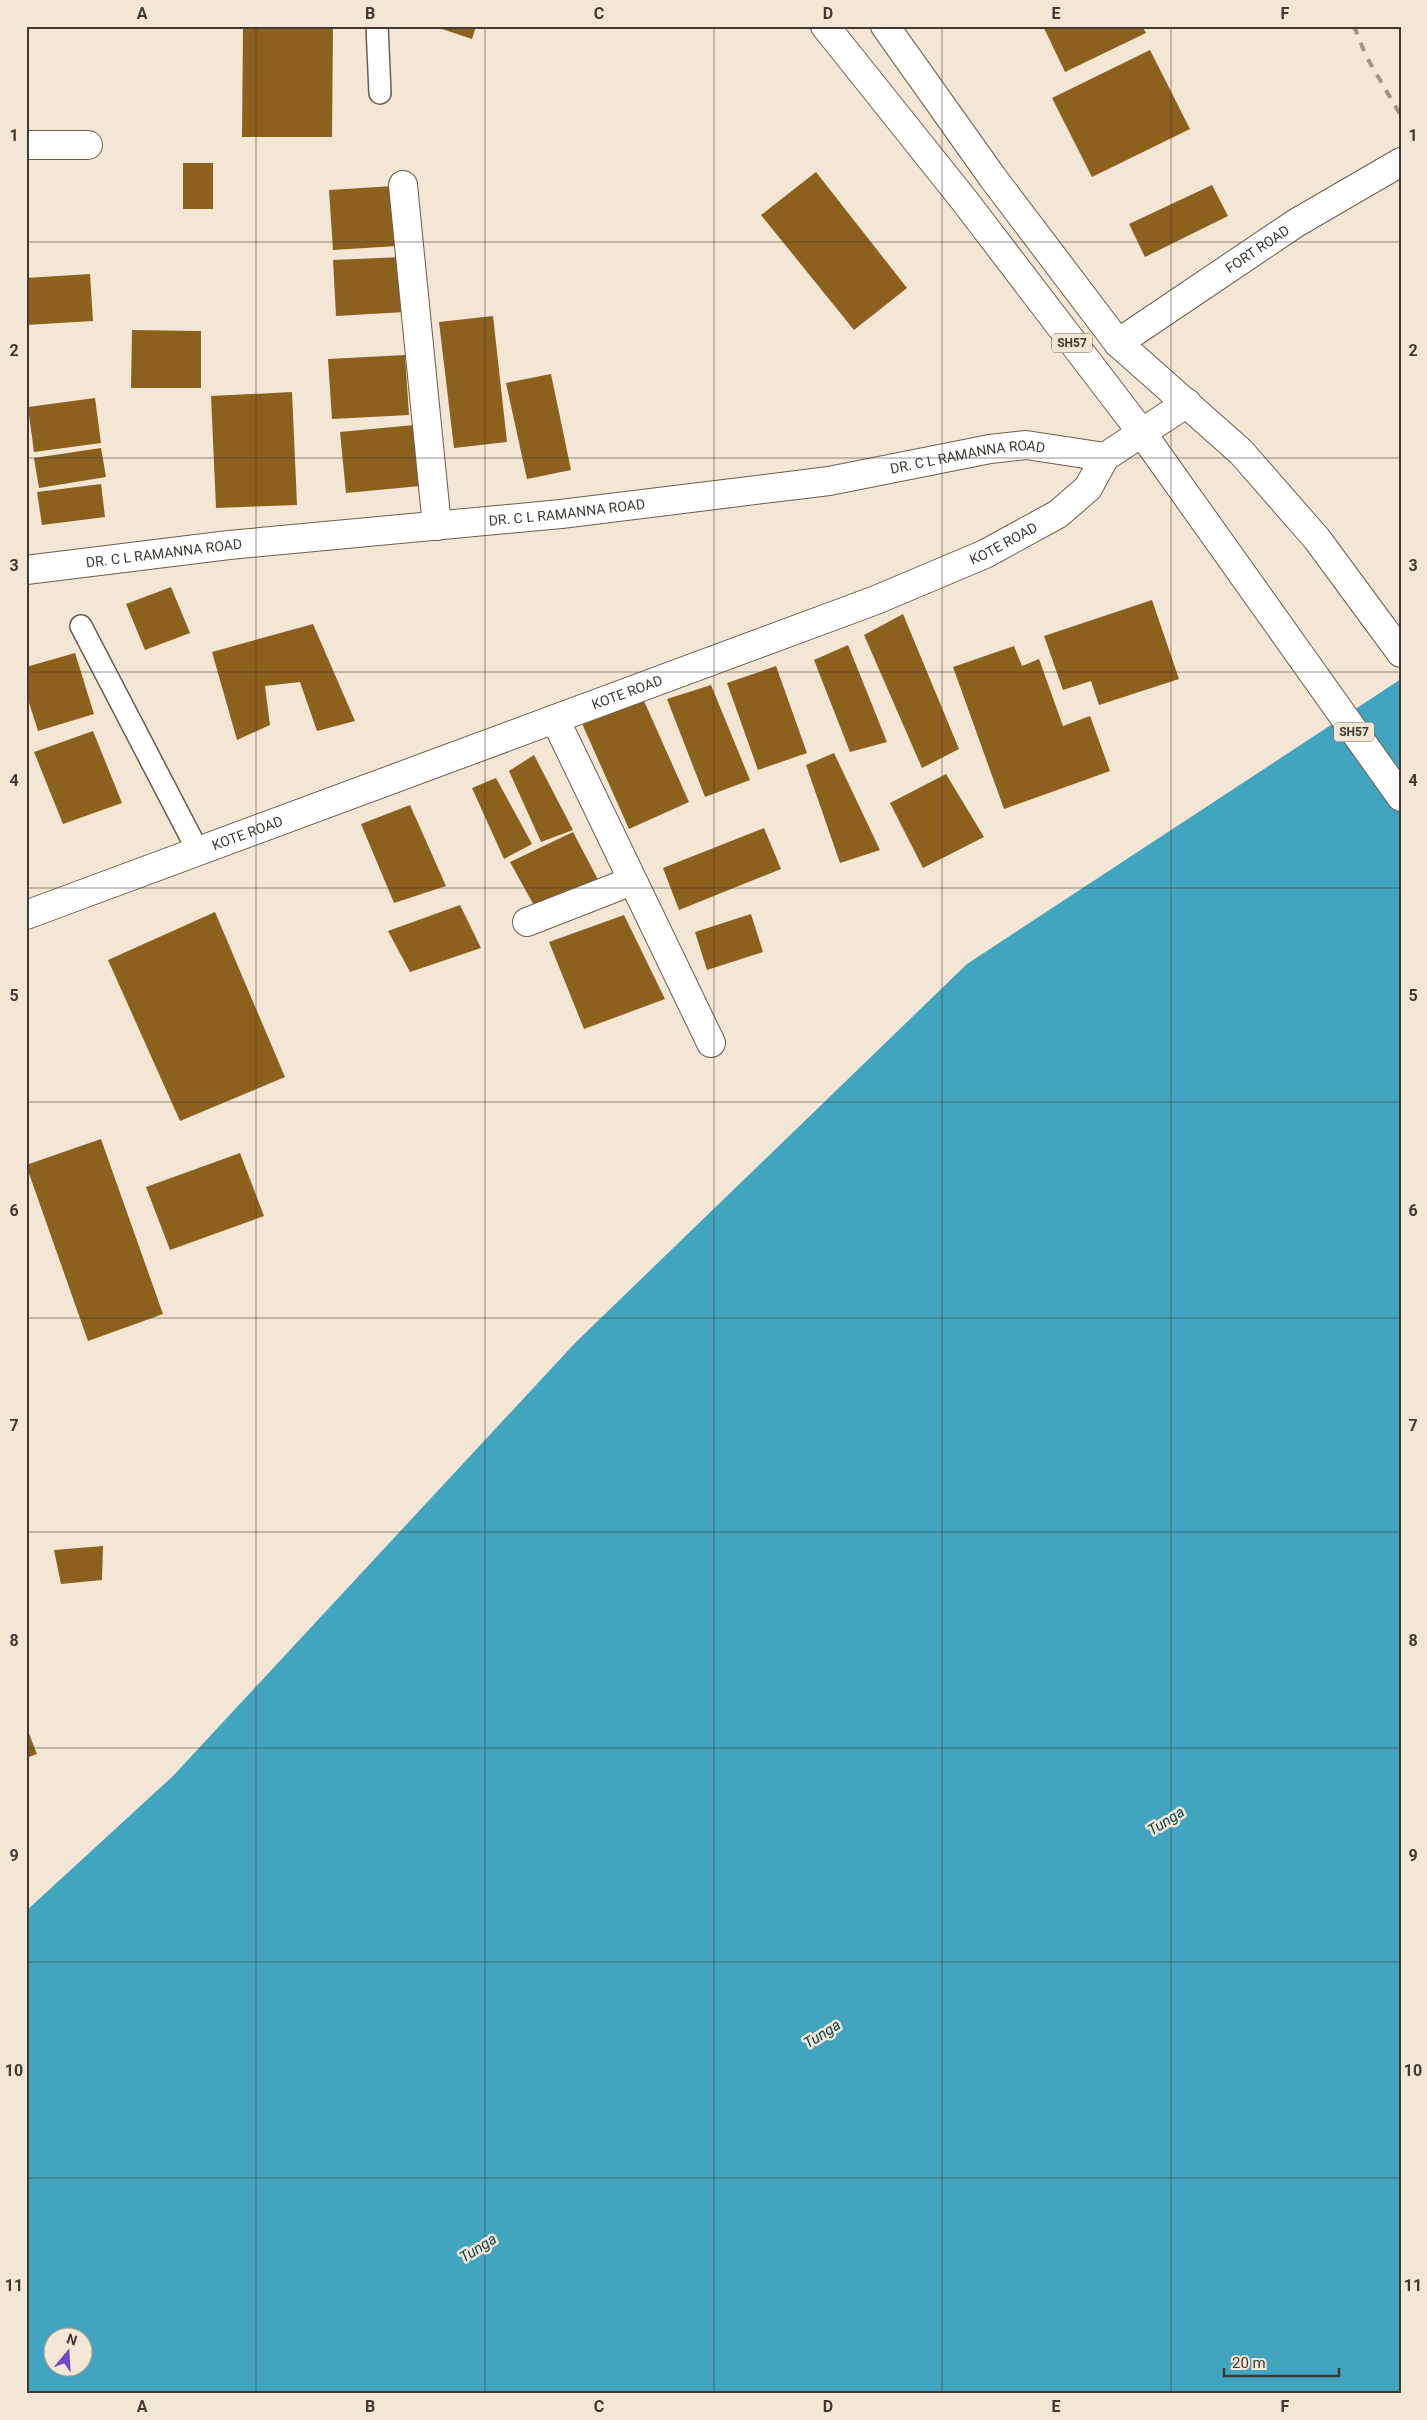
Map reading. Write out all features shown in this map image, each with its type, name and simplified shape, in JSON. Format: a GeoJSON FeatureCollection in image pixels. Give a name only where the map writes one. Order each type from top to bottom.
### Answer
{"type":"FeatureCollection","features":[{"type":"Feature","properties":{"kind":"street","name":"SH57"},"geometry":{"type":"LineString","coordinates":[[825,26],[964,200],[1142,433],[1401,797]]}},
{"type":"Feature","properties":{"kind":"street","name":"SH57"},"geometry":{"type":"LineString","coordinates":[[885,26],[993,178],[1118,344],[1187,402],[1242,452],[1317,540],[1393,643]]}},
{"type":"Feature","properties":{"kind":"street"},"geometry":{"type":"LineString","coordinates":[[26,144],[88,146]]}},
{"type":"Feature","properties":{"kind":"street","name":"FORT ROAD"},"geometry":{"type":"LineString","coordinates":[[1118,344],[1296,223],[1401,162]]}},
{"type":"Feature","properties":{"kind":"street"},"geometry":{"type":"LineString","coordinates":[[403,185],[437,526]]}},
{"type":"Feature","properties":{"kind":"street","name":"KOTE ROAD"},"geometry":{"type":"LineString","coordinates":[[26,915],[876,600],[985,554],[1058,514],[1088,488],[1105,457],[1187,402]]}},
{"type":"Feature","properties":{"kind":"street","name":"DR. C L RAMANNA ROAD"},"geometry":{"type":"LineString","coordinates":[[26,570],[229,545],[561,514],[829,481],[990,449],[1026,445],[1105,457]]}},
{"type":"Feature","properties":{"kind":"street"},"geometry":{"type":"LineString","coordinates":[[556,719],[711,1043]]}},
{"type":"Feature","properties":{"kind":"street"},"geometry":{"type":"LineString","coordinates":[[527,922],[632,881]]}},
{"type":"Feature","properties":{"kind":"lane"},"geometry":{"type":"LineString","coordinates":[[377,26],[380,93]]}},
{"type":"Feature","properties":{"kind":"lane"},"geometry":{"type":"LineString","coordinates":[[81,626],[198,851]]}},
{"type":"Feature","properties":{"kind":"water","name":"Tunga"},"geometry":{"type":"Polygon","coordinates":[[[1401,679],[1401,2394],[26,2394],[26,1911],[173,1776],[575,1343],[967,964],[1401,679]]]}},
{"type":"Feature","properties":{"kind":"building"},"geometry":{"type":"Polygon","coordinates":[[[243,26],[333,26],[332,137],[242,137],[243,26]]]}},
{"type":"Feature","properties":{"kind":"building"},"geometry":{"type":"Polygon","coordinates":[[[433,26],[476,26],[472,39],[433,26]]]}},
{"type":"Feature","properties":{"kind":"building"},"geometry":{"type":"Polygon","coordinates":[[[1043,26],[1142,26],[1146,33],[1065,72],[1043,26]]]}},
{"type":"Feature","properties":{"kind":"building"},"geometry":{"type":"Polygon","coordinates":[[[1150,50],[1190,129],[1092,177],[1052,98],[1150,50]]]}},
{"type":"Feature","properties":{"kind":"building"},"geometry":{"type":"Polygon","coordinates":[[[183,163],[213,163],[213,209],[183,209],[183,163]]]}},
{"type":"Feature","properties":{"kind":"building"},"geometry":{"type":"Polygon","coordinates":[[[816,172],[907,288],[854,330],[761,215],[816,172]]]}},
{"type":"Feature","properties":{"kind":"building"},"geometry":{"type":"Polygon","coordinates":[[[1212,185],[1228,216],[1145,257],[1129,224],[1212,185]]]}},
{"type":"Feature","properties":{"kind":"building"},"geometry":{"type":"Polygon","coordinates":[[[394,186],[397,246],[333,250],[329,190],[394,186]]]}},
{"type":"Feature","properties":{"kind":"building"},"geometry":{"type":"Polygon","coordinates":[[[402,257],[405,312],[336,316],[333,260],[402,257]]]}},
{"type":"Feature","properties":{"kind":"building"},"geometry":{"type":"Polygon","coordinates":[[[90,274],[93,321],[26,325],[26,278],[90,274]]]}},
{"type":"Feature","properties":{"kind":"building"},"geometry":{"type":"Polygon","coordinates":[[[493,316],[507,442],[454,448],[439,322],[493,316]]]}},
{"type":"Feature","properties":{"kind":"building"},"geometry":{"type":"Polygon","coordinates":[[[132,330],[201,331],[201,388],[131,388],[132,330]]]}},
{"type":"Feature","properties":{"kind":"building"},"geometry":{"type":"Polygon","coordinates":[[[405,355],[409,415],[332,419],[328,359],[405,355]]]}},
{"type":"Feature","properties":{"kind":"building"},"geometry":{"type":"Polygon","coordinates":[[[551,374],[571,470],[527,479],[506,383],[551,374]]]}},
{"type":"Feature","properties":{"kind":"building"},"geometry":{"type":"Polygon","coordinates":[[[292,392],[297,505],[216,508],[211,396],[292,392]]]}},
{"type":"Feature","properties":{"kind":"building"},"geometry":{"type":"Polygon","coordinates":[[[95,398],[101,443],[34,452],[28,407],[95,398]]]}},
{"type":"Feature","properties":{"kind":"building"},"geometry":{"type":"Polygon","coordinates":[[[414,425],[420,486],[346,493],[340,432],[414,425]]]}},
{"type":"Feature","properties":{"kind":"building"},"geometry":{"type":"Polygon","coordinates":[[[101,448],[106,477],[39,488],[34,458],[101,448]]]}},
{"type":"Feature","properties":{"kind":"building"},"geometry":{"type":"Polygon","coordinates":[[[101,484],[105,517],[42,525],[37,492],[101,484]]]}},
{"type":"Feature","properties":{"kind":"building"},"geometry":{"type":"Polygon","coordinates":[[[171,587],[190,633],[145,650],[126,604],[171,587]]]}},
{"type":"Feature","properties":{"kind":"building"},"geometry":{"type":"Polygon","coordinates":[[[1152,600],[1179,679],[1099,705],[1091,681],[1063,690],[1044,636],[1152,600]]]}},
{"type":"Feature","properties":{"kind":"building"},"geometry":{"type":"Polygon","coordinates":[[[903,614],[959,749],[922,768],[864,635],[903,614]]]}},
{"type":"Feature","properties":{"kind":"building"},"geometry":{"type":"Polygon","coordinates":[[[313,624],[355,721],[317,731],[300,682],[265,686],[270,725],[237,740],[212,652],[313,624]]]}},
{"type":"Feature","properties":{"kind":"building"},"geometry":{"type":"Polygon","coordinates":[[[848,645],[887,742],[850,752],[814,660],[848,645]]]}},
{"type":"Feature","properties":{"kind":"building"},"geometry":{"type":"Polygon","coordinates":[[[1014,646],[1022,666],[1039,659],[1063,726],[1090,716],[1110,771],[1004,809],[953,667],[1014,646]]]}},
{"type":"Feature","properties":{"kind":"building"},"geometry":{"type":"Polygon","coordinates":[[[75,653],[94,714],[38,731],[26,693],[26,667],[75,653]]]}},
{"type":"Feature","properties":{"kind":"building"},"geometry":{"type":"Polygon","coordinates":[[[776,666],[807,753],[758,770],[727,683],[776,666]]]}},
{"type":"Feature","properties":{"kind":"building"},"geometry":{"type":"Polygon","coordinates":[[[711,685],[750,780],[705,797],[667,699],[711,685]]]}},
{"type":"Feature","properties":{"kind":"building"},"geometry":{"type":"Polygon","coordinates":[[[640,692],[689,802],[629,829],[580,719],[640,692]]]}},
{"type":"Feature","properties":{"kind":"building"},"geometry":{"type":"Polygon","coordinates":[[[93,731],[122,803],[63,824],[34,752],[93,731]]]}},
{"type":"Feature","properties":{"kind":"building"},"geometry":{"type":"Polygon","coordinates":[[[834,753],[880,850],[840,863],[806,765],[834,753]]]}},
{"type":"Feature","properties":{"kind":"building"},"geometry":{"type":"Polygon","coordinates":[[[534,755],[573,830],[541,842],[509,771],[534,755]]]}},
{"type":"Feature","properties":{"kind":"building"},"geometry":{"type":"Polygon","coordinates":[[[946,774],[984,837],[923,868],[890,803],[946,774]]]}},
{"type":"Feature","properties":{"kind":"building"},"geometry":{"type":"Polygon","coordinates":[[[496,778],[532,844],[504,859],[472,788],[496,778]]]}},
{"type":"Feature","properties":{"kind":"building"},"geometry":{"type":"Polygon","coordinates":[[[410,805],[446,886],[394,903],[361,824],[410,805]]]}},
{"type":"Feature","properties":{"kind":"building"},"geometry":{"type":"Polygon","coordinates":[[[764,828],[781,869],[679,910],[663,868],[764,828]]]}},
{"type":"Feature","properties":{"kind":"building"},"geometry":{"type":"Polygon","coordinates":[[[573,832],[603,889],[537,911],[510,862],[573,832]]]}},
{"type":"Feature","properties":{"kind":"building"},"geometry":{"type":"Polygon","coordinates":[[[460,905],[481,948],[410,972],[388,931],[460,905]]]}},
{"type":"Feature","properties":{"kind":"building"},"geometry":{"type":"Polygon","coordinates":[[[215,912],[285,1077],[180,1121],[108,960],[215,912]]]}},
{"type":"Feature","properties":{"kind":"building"},"geometry":{"type":"Polygon","coordinates":[[[751,914],[763,952],[707,970],[695,932],[751,914]]]}},
{"type":"Feature","properties":{"kind":"building"},"geometry":{"type":"Polygon","coordinates":[[[624,915],[665,999],[584,1029],[549,942],[624,915]]]}},
{"type":"Feature","properties":{"kind":"building"},"geometry":{"type":"Polygon","coordinates":[[[101,1139],[163,1314],[88,1341],[26,1165],[101,1139]]]}},
{"type":"Feature","properties":{"kind":"building"},"geometry":{"type":"Polygon","coordinates":[[[240,1153],[264,1216],[170,1250],[146,1187],[240,1153]]]}},
{"type":"Feature","properties":{"kind":"building"},"geometry":{"type":"Polygon","coordinates":[[[103,1546],[102,1580],[61,1584],[54,1550],[103,1546]]]}},
{"type":"Feature","properties":{"kind":"building"},"geometry":{"type":"Polygon","coordinates":[[[26,1726],[37,1754],[26,1758],[26,1726]]]}},
{"type":"Feature","properties":{"kind":"railway"},"geometry":{"type":"LineString","coordinates":[[1354,26],[1366,56],[1401,116]]}}]}
